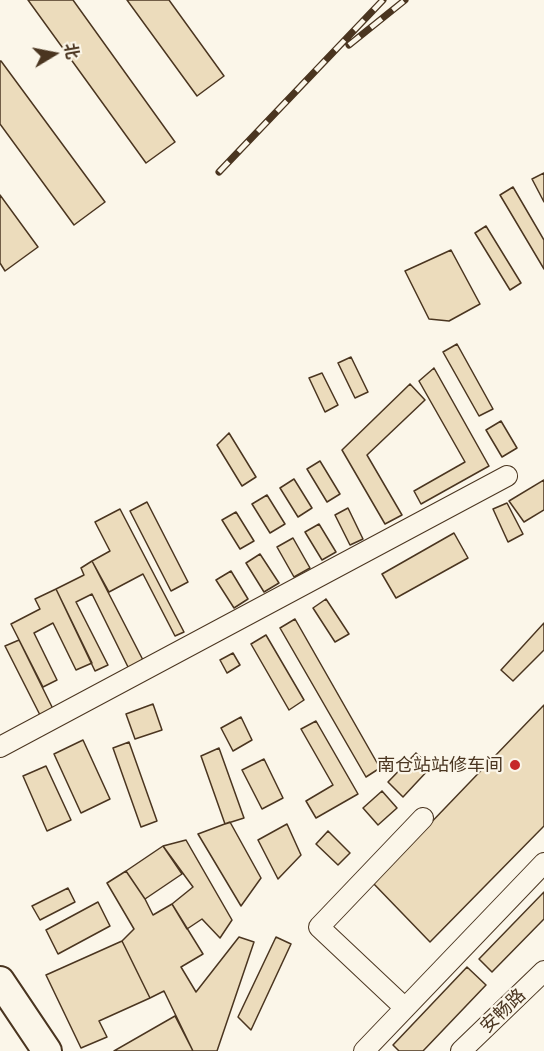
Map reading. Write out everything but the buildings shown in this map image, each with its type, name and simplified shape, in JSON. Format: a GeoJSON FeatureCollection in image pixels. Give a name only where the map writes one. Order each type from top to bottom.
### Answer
{"type":"FeatureCollection","features":[{"type":"Feature","properties":{"kind":"highway"},"geometry":{"type":"LineString","coordinates":[[0,981],[47,1051]]}},
{"type":"Feature","properties":{"kind":"street"},"geometry":{"type":"LineString","coordinates":[[0,747],[507,476]]}},
{"type":"Feature","properties":{"kind":"street"},"geometry":{"type":"LineString","coordinates":[[405,1008],[319,927],[423,818]]}},
{"type":"Feature","properties":{"kind":"street"},"geometry":{"type":"LineString","coordinates":[[364,1051],[544,862]]}},
{"type":"Feature","properties":{"kind":"street","name":"安畅路"},"geometry":{"type":"LineString","coordinates":[[461,1051],[544,971]]}},
{"type":"Feature","properties":{"kind":"railway"},"geometry":{"type":"LineString","coordinates":[[219,172],[383,0]]}},
{"type":"Feature","properties":{"kind":"railway"},"geometry":{"type":"LineString","coordinates":[[349,45],[405,0]]}},
{"type":"Feature","properties":{"kind":"place","name":"南仓站站修车间"},"geometry":{"type":"Point","coordinates":[515,765]}}]}
